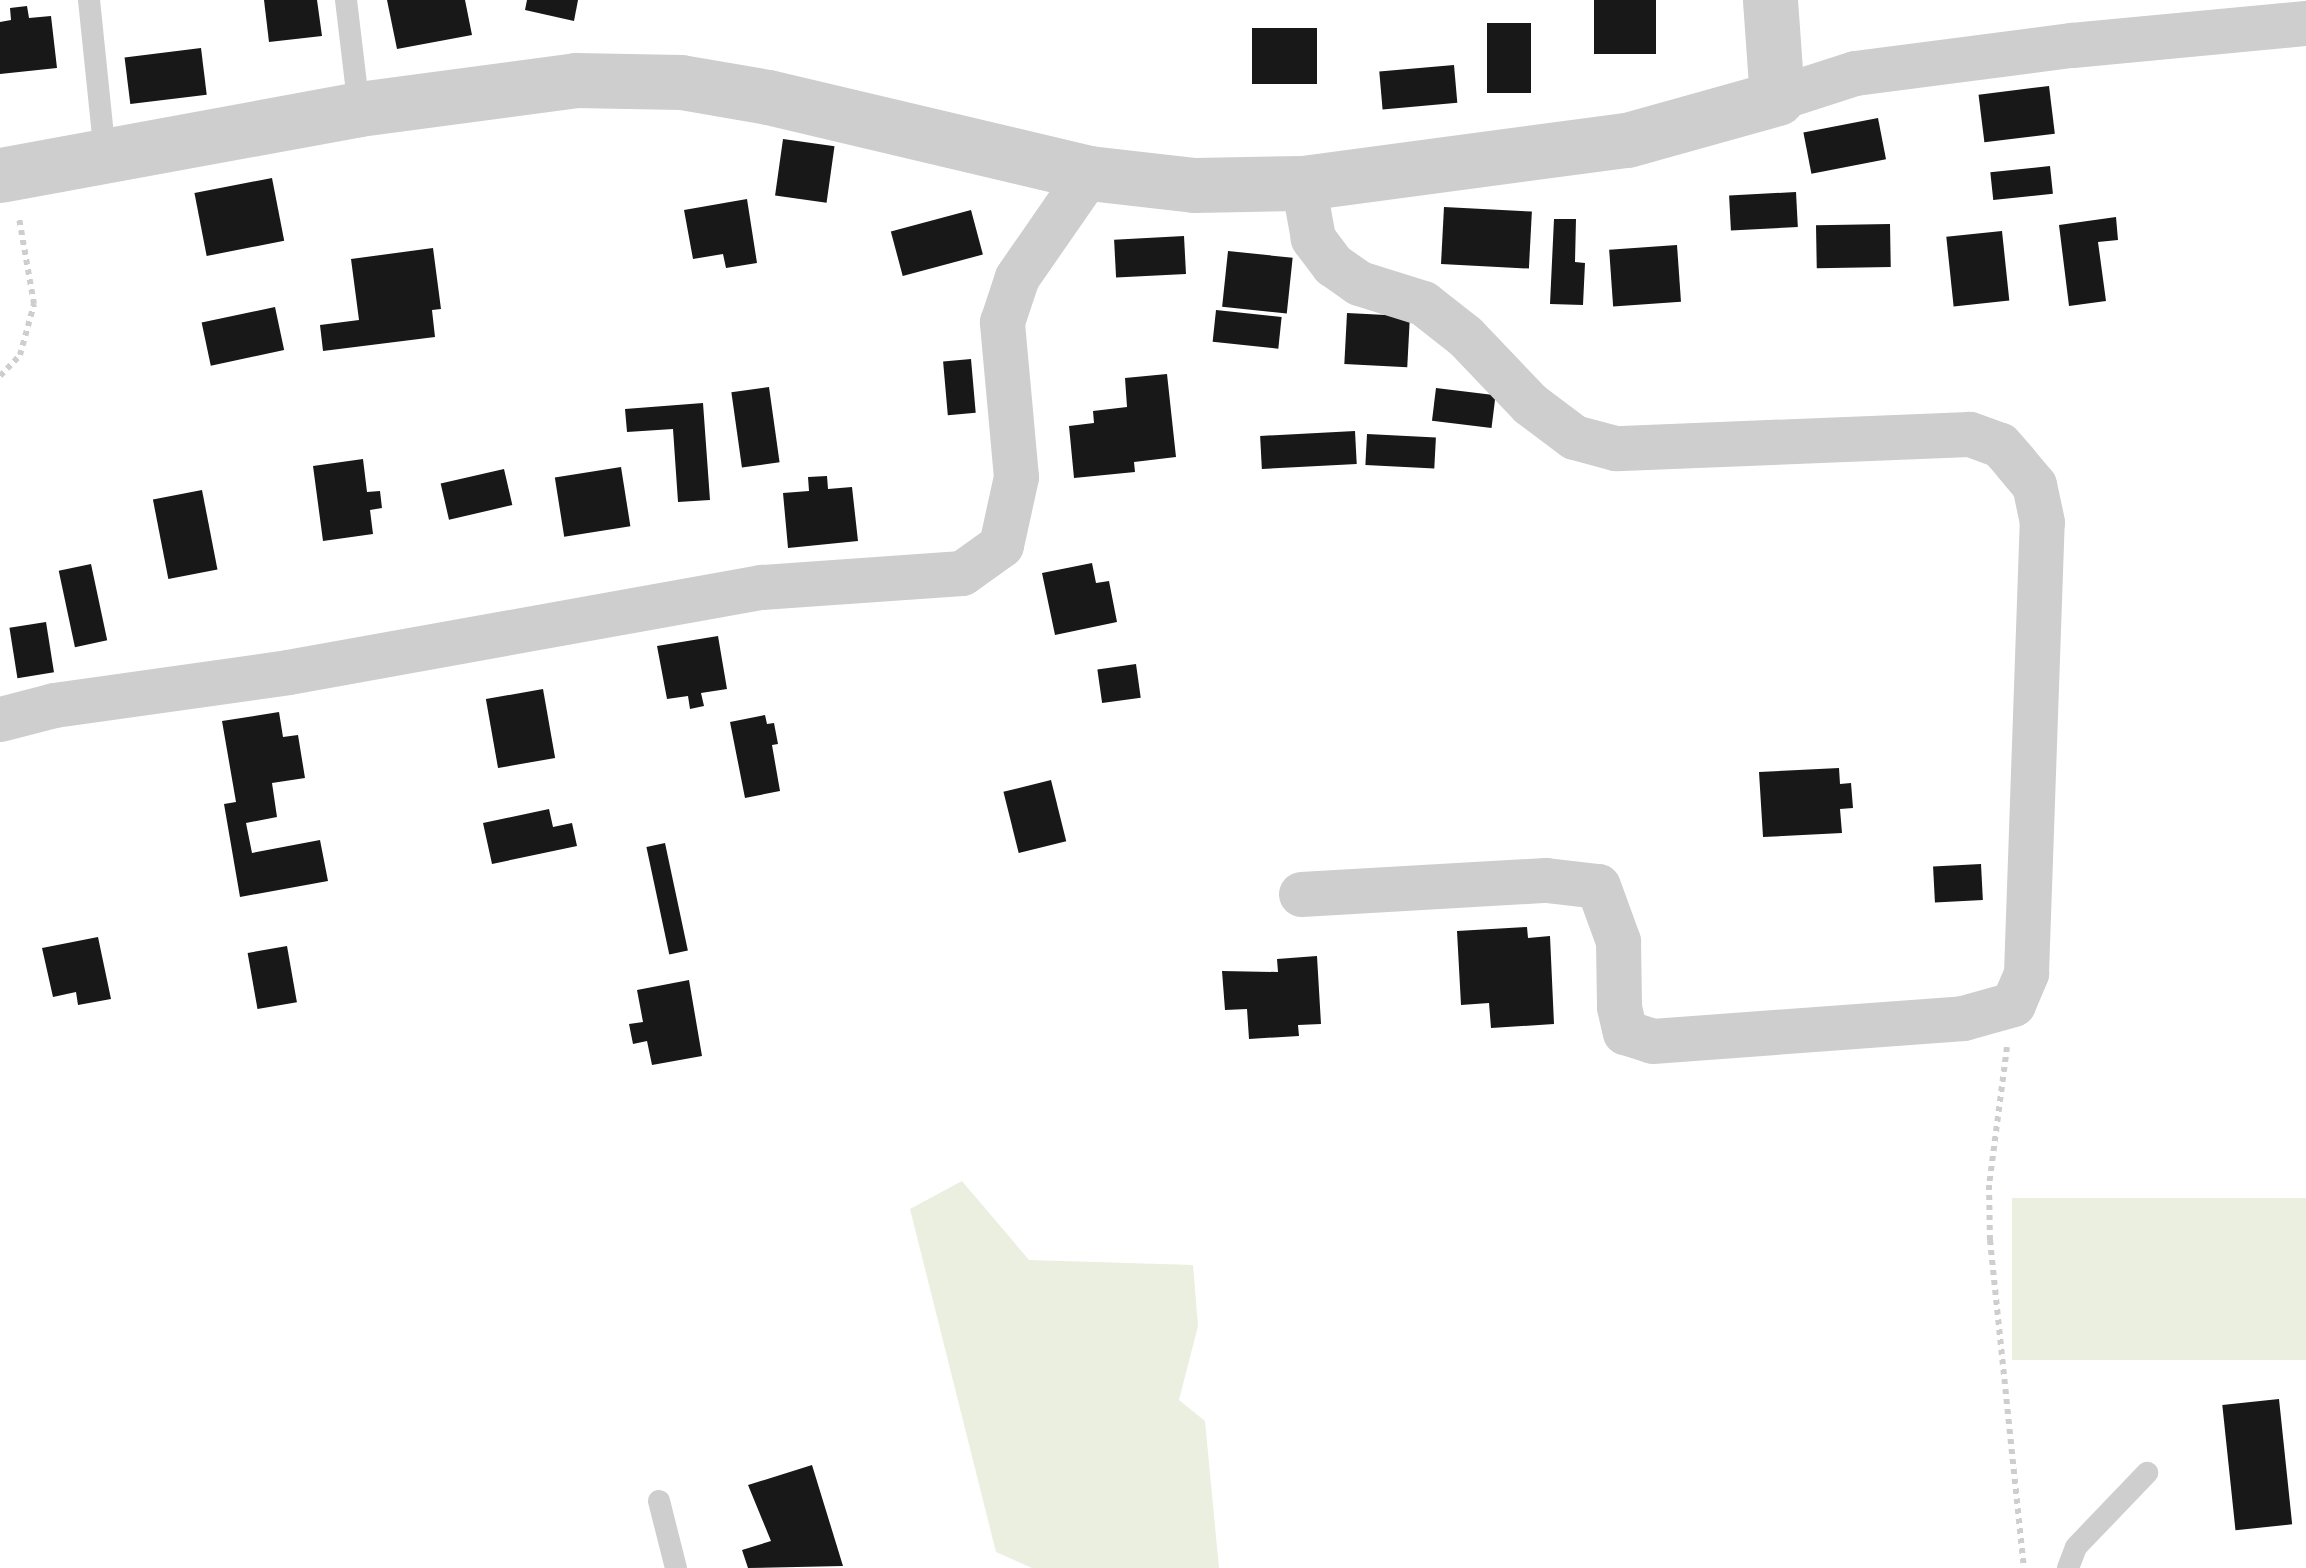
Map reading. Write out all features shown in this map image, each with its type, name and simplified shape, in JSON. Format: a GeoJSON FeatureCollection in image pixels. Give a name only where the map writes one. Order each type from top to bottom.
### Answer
{"type":"FeatureCollection","features":[{"type":"Feature","properties":{"kind":"street"},"geometry":{"type":"LineString","coordinates":[[1770,0],[1777,98]]}},
{"type":"Feature","properties":{"kind":"street"},"geometry":{"type":"LineString","coordinates":[[6,174],[359,109],[575,80],[681,82],[768,97],[1089,173],[1194,185],[1302,183],[1627,140],[1855,73],[2072,45],[2306,24]]}},
{"type":"Feature","properties":{"kind":"street"},"geometry":{"type":"LineString","coordinates":[[0,720],[54,705],[288,672],[762,587],[962,573],[1001,545],[1016,477],[1002,322],[1017,276],[1089,173]]}},
{"type":"Feature","properties":{"kind":"street"},"geometry":{"type":"LineString","coordinates":[[1301,894],[1546,880],[1598,886],[1618,941],[1619,1007],[1625,1032],[1652,1040],[1963,1018],[2013,1004],[2026,973],[2042,522],[2034,485],[2016,462],[2000,445],[1969,434],[1614,448],[1574,437],[1530,404],[1464,336],[1423,303],[1359,282],[1333,265],[1313,238],[1302,183]]}},
{"type":"Feature","properties":{"kind":"lane"},"geometry":{"type":"LineString","coordinates":[[88,0],[105,155]]}},
{"type":"Feature","properties":{"kind":"lane"},"geometry":{"type":"LineString","coordinates":[[346,0],[359,109]]}},
{"type":"Feature","properties":{"kind":"lane"},"geometry":{"type":"LineString","coordinates":[[2068,1568],[2076,1547],[2147,1473]]}},
{"type":"Feature","properties":{"kind":"lane"},"geometry":{"type":"LineString","coordinates":[[660,1501],[676,1568]]}},
{"type":"Feature","properties":{"kind":"path"},"geometry":{"type":"LineString","coordinates":[[0,376],[20,355],[34,304],[6,174]]}},
{"type":"Feature","properties":{"kind":"path"},"geometry":{"type":"LineString","coordinates":[[2013,1004],[1989,1185],[1990,1240],[2024,1568]]}},
{"type":"Feature","properties":{"kind":"green space"},"geometry":{"type":"Polygon","coordinates":[[[962,1181],[1029,1260],[1193,1265],[1198,1326],[1179,1400],[1205,1421],[1219,1568],[1032,1568],[996,1552],[910,1209],[962,1181]]]}},
{"type":"Feature","properties":{"kind":"green space"},"geometry":{"type":"Polygon","coordinates":[[[2012,1198],[2306,1198],[2306,1360],[2012,1360],[2012,1198]]]}},
{"type":"Feature","properties":{"kind":"building"},"geometry":{"type":"Polygon","coordinates":[[[264,0],[317,0],[322,36],[269,42],[264,0]]]}},
{"type":"Feature","properties":{"kind":"building"},"geometry":{"type":"Polygon","coordinates":[[[387,0],[465,0],[472,35],[397,49],[387,0]]]}},
{"type":"Feature","properties":{"kind":"building"},"geometry":{"type":"Polygon","coordinates":[[[527,0],[578,0],[574,21],[525,10],[527,0]]]}},
{"type":"Feature","properties":{"kind":"building"},"geometry":{"type":"Polygon","coordinates":[[[1594,0],[1656,0],[1656,54],[1594,54],[1594,0]]]}},
{"type":"Feature","properties":{"kind":"building"},"geometry":{"type":"Polygon","coordinates":[[[27,6],[29,18],[51,16],[57,68],[0,74],[0,22],[11,20],[10,8],[27,6]]]}},
{"type":"Feature","properties":{"kind":"building"},"geometry":{"type":"Polygon","coordinates":[[[1487,23],[1531,23],[1531,93],[1487,93],[1487,23]]]}},
{"type":"Feature","properties":{"kind":"building"},"geometry":{"type":"Polygon","coordinates":[[[1252,28],[1317,28],[1317,84],[1252,84],[1252,28]]]}},
{"type":"Feature","properties":{"kind":"building"},"geometry":{"type":"Polygon","coordinates":[[[201,48],[207,95],[130,104],[125,57],[201,48]]]}},
{"type":"Feature","properties":{"kind":"building"},"geometry":{"type":"Polygon","coordinates":[[[1454,65],[1457,103],[1383,109],[1379,72],[1454,65]]]}},
{"type":"Feature","properties":{"kind":"building"},"geometry":{"type":"Polygon","coordinates":[[[2049,86],[2055,134],[1984,142],[1979,95],[2049,86]]]}},
{"type":"Feature","properties":{"kind":"building"},"geometry":{"type":"Polygon","coordinates":[[[1878,118],[1886,159],[1811,174],[1803,133],[1878,118]]]}},
{"type":"Feature","properties":{"kind":"building"},"geometry":{"type":"Polygon","coordinates":[[[783,139],[834,146],[827,203],[775,195],[783,139]]]}},
{"type":"Feature","properties":{"kind":"building"},"geometry":{"type":"Polygon","coordinates":[[[2050,166],[2053,194],[1993,200],[1990,172],[2050,166]]]}},
{"type":"Feature","properties":{"kind":"building"},"geometry":{"type":"Polygon","coordinates":[[[272,178],[284,241],[207,256],[194,193],[272,178]]]}},
{"type":"Feature","properties":{"kind":"building"},"geometry":{"type":"Polygon","coordinates":[[[1796,192],[1798,227],[1731,230],[1729,196],[1796,192]]]}},
{"type":"Feature","properties":{"kind":"building"},"geometry":{"type":"Polygon","coordinates":[[[747,199],[757,263],[726,268],[723,254],[693,259],[684,210],[747,199]]]}},
{"type":"Feature","properties":{"kind":"building"},"geometry":{"type":"Polygon","coordinates":[[[1444,207],[1532,212],[1529,269],[1441,264],[1444,207]]]}},
{"type":"Feature","properties":{"kind":"building"},"geometry":{"type":"Polygon","coordinates":[[[971,210],[983,254],[903,276],[891,231],[971,210]]]}},
{"type":"Feature","properties":{"kind":"building"},"geometry":{"type":"Polygon","coordinates":[[[2116,217],[2118,240],[2098,242],[2106,301],[2069,306],[2059,225],[2116,217]]]}},
{"type":"Feature","properties":{"kind":"building"},"geometry":{"type":"Polygon","coordinates":[[[1554,219],[1576,219],[1575,262],[1585,263],[1583,305],[1550,304],[1554,219]]]}},
{"type":"Feature","properties":{"kind":"building"},"geometry":{"type":"Polygon","coordinates":[[[1890,224],[1891,267],[1817,268],[1816,225],[1890,224]]]}},
{"type":"Feature","properties":{"kind":"building"},"geometry":{"type":"Polygon","coordinates":[[[2002,231],[2009,301],[1954,306],[1946,237],[2002,231]]]}},
{"type":"Feature","properties":{"kind":"building"},"geometry":{"type":"Polygon","coordinates":[[[1184,236],[1186,274],[1116,278],[1114,240],[1184,236]]]}},
{"type":"Feature","properties":{"kind":"building"},"geometry":{"type":"Polygon","coordinates":[[[1677,245],[1681,302],[1613,307],[1609,250],[1677,245]]]}},
{"type":"Feature","properties":{"kind":"building"},"geometry":{"type":"Polygon","coordinates":[[[433,248],[441,309],[432,310],[435,337],[323,351],[320,325],[359,320],[351,259],[433,248]]]}},
{"type":"Feature","properties":{"kind":"building"},"geometry":{"type":"Polygon","coordinates":[[[1228,251],[1293,258],[1287,313],[1222,307],[1228,251]]]}},
{"type":"Feature","properties":{"kind":"building"},"geometry":{"type":"Polygon","coordinates":[[[275,307],[284,350],[211,366],[202,323],[275,307]]]}},
{"type":"Feature","properties":{"kind":"building"},"geometry":{"type":"Polygon","coordinates":[[[1216,310],[1282,317],[1278,349],[1213,342],[1216,310]]]}},
{"type":"Feature","properties":{"kind":"building"},"geometry":{"type":"Polygon","coordinates":[[[1347,313],[1410,316],[1407,367],[1344,364],[1347,313]]]}},
{"type":"Feature","properties":{"kind":"building"},"geometry":{"type":"Polygon","coordinates":[[[971,359],[976,413],[948,415],[943,361],[971,359]]]}},
{"type":"Feature","properties":{"kind":"building"},"geometry":{"type":"Polygon","coordinates":[[[1167,374],[1176,457],[1134,462],[1135,472],[1074,478],[1069,426],[1094,423],[1093,411],[1127,407],[1125,378],[1167,374]]]}},
{"type":"Feature","properties":{"kind":"building"},"geometry":{"type":"Polygon","coordinates":[[[769,387],[780,462],[742,468],[731,392],[769,387]]]}},
{"type":"Feature","properties":{"kind":"building"},"geometry":{"type":"Polygon","coordinates":[[[1436,388],[1496,395],[1492,428],[1432,421],[1436,388]]]}},
{"type":"Feature","properties":{"kind":"building"},"geometry":{"type":"Polygon","coordinates":[[[703,403],[710,500],[678,502],[673,429],[627,432],[625,409],[703,403]]]}},
{"type":"Feature","properties":{"kind":"building"},"geometry":{"type":"Polygon","coordinates":[[[1355,431],[1357,464],[1262,469],[1260,436],[1355,431]]]}},
{"type":"Feature","properties":{"kind":"building"},"geometry":{"type":"Polygon","coordinates":[[[1367,434],[1436,438],[1434,469],[1365,465],[1367,434]]]}},
{"type":"Feature","properties":{"kind":"building"},"geometry":{"type":"Polygon","coordinates":[[[363,459],[367,492],[380,491],[382,508],[370,510],[373,534],[323,541],[313,466],[363,459]]]}},
{"type":"Feature","properties":{"kind":"building"},"geometry":{"type":"Polygon","coordinates":[[[621,467],[630,526],[564,537],[555,477],[621,467]]]}},
{"type":"Feature","properties":{"kind":"building"},"geometry":{"type":"Polygon","coordinates":[[[504,469],[512,505],[449,520],[441,484],[504,469]]]}},
{"type":"Feature","properties":{"kind":"building"},"geometry":{"type":"Polygon","coordinates":[[[827,476],[828,489],[852,487],[858,541],[788,548],[783,493],[809,491],[808,477],[827,476]]]}},
{"type":"Feature","properties":{"kind":"building"},"geometry":{"type":"Polygon","coordinates":[[[202,490],[217,570],[168,579],[153,500],[202,490]]]}},
{"type":"Feature","properties":{"kind":"building"},"geometry":{"type":"Polygon","coordinates":[[[1092,563],[1096,583],[1109,581],[1117,622],[1055,635],[1042,573],[1092,563]]]}},
{"type":"Feature","properties":{"kind":"building"},"geometry":{"type":"Polygon","coordinates":[[[91,564],[107,640],[75,647],[59,571],[91,564]]]}},
{"type":"Feature","properties":{"kind":"building"},"geometry":{"type":"Polygon","coordinates":[[[46,622],[54,672],[17,678],[9,628],[46,622]]]}},
{"type":"Feature","properties":{"kind":"building"},"geometry":{"type":"Polygon","coordinates":[[[718,636],[727,689],[701,693],[704,706],[690,709],[688,696],[667,699],[657,646],[718,636]]]}},
{"type":"Feature","properties":{"kind":"building"},"geometry":{"type":"Polygon","coordinates":[[[1136,664],[1141,698],[1102,703],[1097,669],[1136,664]]]}},
{"type":"Feature","properties":{"kind":"building"},"geometry":{"type":"Polygon","coordinates":[[[543,689],[555,758],[498,768],[486,699],[543,689]]]}},
{"type":"Feature","properties":{"kind":"building"},"geometry":{"type":"Polygon","coordinates":[[[279,712],[283,737],[298,735],[305,778],[272,783],[277,817],[246,823],[252,853],[320,840],[328,881],[240,897],[224,804],[236,802],[222,721],[279,712]]]}},
{"type":"Feature","properties":{"kind":"building"},"geometry":{"type":"Polygon","coordinates":[[[765,715],[767,724],[774,723],[778,744],[772,745],[780,791],[745,798],[730,722],[765,715]]]}},
{"type":"Feature","properties":{"kind":"building"},"geometry":{"type":"Polygon","coordinates":[[[1839,768],[1840,784],[1851,783],[1853,808],[1840,809],[1842,833],[1763,837],[1759,772],[1839,768]]]}},
{"type":"Feature","properties":{"kind":"building"},"geometry":{"type":"Polygon","coordinates":[[[1051,780],[1066,841],[1019,853],[1003,792],[1051,780]]]}},
{"type":"Feature","properties":{"kind":"building"},"geometry":{"type":"Polygon","coordinates":[[[549,809],[553,827],[572,823],[577,846],[492,864],[483,823],[549,809]]]}},
{"type":"Feature","properties":{"kind":"building"},"geometry":{"type":"Polygon","coordinates":[[[665,843],[688,951],[669,955],[646,847],[665,843]]]}},
{"type":"Feature","properties":{"kind":"building"},"geometry":{"type":"Polygon","coordinates":[[[1981,864],[1983,900],[1935,902],[1933,867],[1981,864]]]}},
{"type":"Feature","properties":{"kind":"building"},"geometry":{"type":"Polygon","coordinates":[[[1527,927],[1528,938],[1550,936],[1554,1024],[1491,1028],[1489,1003],[1461,1005],[1457,931],[1527,927]]]}},
{"type":"Feature","properties":{"kind":"building"},"geometry":{"type":"Polygon","coordinates":[[[98,937],[111,999],[78,1005],[76,992],[53,997],[42,948],[98,937]]]}},
{"type":"Feature","properties":{"kind":"building"},"geometry":{"type":"Polygon","coordinates":[[[287,946],[297,1002],[258,1009],[248,953],[287,946]]]}},
{"type":"Feature","properties":{"kind":"building"},"geometry":{"type":"Polygon","coordinates":[[[1317,956],[1321,1024],[1298,1025],[1299,1036],[1249,1039],[1247,1009],[1225,1010],[1222,971],[1278,972],[1277,959],[1317,956]]]}},
{"type":"Feature","properties":{"kind":"building"},"geometry":{"type":"Polygon","coordinates":[[[689,980],[702,1056],[652,1065],[647,1041],[633,1044],[629,1024],[643,1022],[637,990],[689,980]]]}},
{"type":"Feature","properties":{"kind":"building"},"geometry":{"type":"Polygon","coordinates":[[[2279,1399],[2292,1524],[2235,1530],[2222,1405],[2279,1399]]]}},
{"type":"Feature","properties":{"kind":"building"},"geometry":{"type":"Polygon","coordinates":[[[812,1465],[843,1566],[748,1568],[742,1550],[771,1541],[748,1485],[812,1465]]]}}]}
